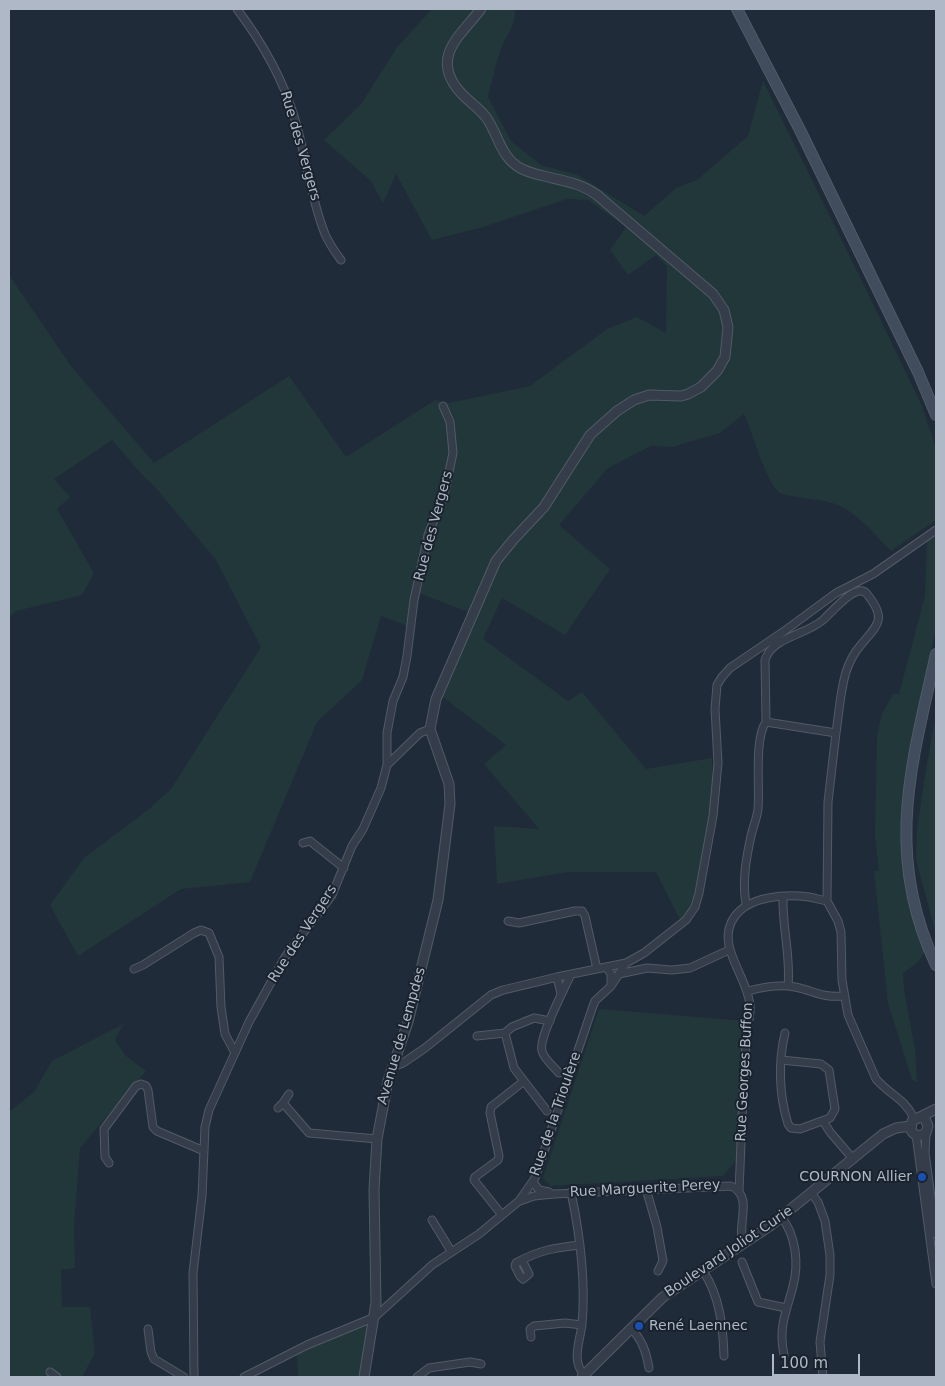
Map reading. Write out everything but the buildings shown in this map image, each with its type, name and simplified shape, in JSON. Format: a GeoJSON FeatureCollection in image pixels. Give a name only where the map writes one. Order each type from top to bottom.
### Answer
{"type":"FeatureCollection","features":[{"type":"Feature","properties":{"kind":"main road"},"geometry":{"type":"LineString","coordinates":[[738,9],[918,372],[936,415]]}},
{"type":"Feature","properties":{"kind":"main road"},"geometry":{"type":"LineString","coordinates":[[936,654],[912,766],[906,808],[905,842],[909,881],[917,916],[936,965]]}},
{"type":"Feature","properties":{"kind":"street","name":"Rue des Vergers"},"geometry":{"type":"LineString","coordinates":[[236,9],[269,58],[284,87],[294,117],[325,235],[341,260]]}},
{"type":"Feature","properties":{"kind":"street"},"geometry":{"type":"LineString","coordinates":[[387,765],[420,733],[430,729],[436,699],[496,561],[512,540],[547,503],[586,440],[605,420],[640,398],[657,395],[681,396],[701,387],[717,371],[725,357],[729,334],[724,310],[713,294],[597,195],[584,186],[572,182],[530,173],[515,165],[507,156],[500,146],[488,120],[458,89],[449,71],[448,60],[454,41],[481,9]]}},
{"type":"Feature","properties":{"kind":"street","name":"Rue des Vergers"},"geometry":{"type":"LineString","coordinates":[[194,1377],[193,1273],[202,1196],[205,1127],[209,1110],[249,1022],[284,957],[332,895],[352,846],[363,829],[381,788],[387,765],[387,733],[393,701],[403,677],[414,600],[428,535],[444,495],[454,452],[450,422],[443,406]]}},
{"type":"Feature","properties":{"kind":"street"},"geometry":{"type":"LineString","coordinates":[[393,1064],[403,1063],[418,1053],[491,995],[503,990],[557,977],[626,963],[644,953],[679,926],[695,907],[713,816],[718,763],[715,709],[717,685],[722,677],[738,663],[784,632],[836,593],[873,574],[936,530]]}},
{"type":"Feature","properties":{"kind":"street"},"geometry":{"type":"LineString","coordinates":[[827,901],[809,897],[783,897],[746,904],[744,871],[758,811],[760,743],[762,727],[766,722],[765,660],[771,650],[790,638],[814,627],[843,600],[862,590],[866,592],[879,618],[874,631],[859,646],[846,672],[836,733],[828,802],[827,901],[838,921],[841,932],[841,967],[848,1015],[876,1080],[905,1103],[918,1121],[928,1129],[921,1134],[912,1132],[918,1121]]}},
{"type":"Feature","properties":{"kind":"street"},"geometry":{"type":"LineString","coordinates":[[766,722],[836,733]]}},
{"type":"Feature","properties":{"kind":"street","name":"Avenue de Lempdes"},"geometry":{"type":"LineString","coordinates":[[364,1377],[376,1303],[374,1190],[377,1139],[393,1064],[408,1022],[438,900],[450,804],[449,784],[430,729]]}},
{"type":"Feature","properties":{"kind":"street"},"geometry":{"type":"LineString","coordinates":[[304,843],[310,841],[344,868]]}},
{"type":"Feature","properties":{"kind":"street"},"geometry":{"type":"LineString","coordinates":[[783,897],[784,928],[789,964],[788,986]]}},
{"type":"Feature","properties":{"kind":"street","name":"Rue Georges Buffon"},"geometry":{"type":"LineString","coordinates":[[739,1191],[750,1006],[748,991],[729,950],[727,934],[734,917],[746,904]]}},
{"type":"Feature","properties":{"kind":"street"},"geometry":{"type":"LineString","coordinates":[[508,921],[519,923],[582,911],[586,916],[597,969]]}},
{"type":"Feature","properties":{"kind":"street"},"geometry":{"type":"LineString","coordinates":[[134,969],[194,933],[201,930],[209,934],[219,957],[221,1007],[225,1034],[235,1053]]}},
{"type":"Feature","properties":{"kind":"street"},"geometry":{"type":"LineString","coordinates":[[617,965],[619,974],[647,968],[672,970],[690,968],[729,950]]}},
{"type":"Feature","properties":{"kind":"street","name":"Rue de la Trioulère"},"geometry":{"type":"LineString","coordinates":[[375,1317],[420,1274],[478,1234],[519,1201],[528,1191],[533,1182],[595,1001],[611,986],[626,963]]}},
{"type":"Feature","properties":{"kind":"street"},"geometry":{"type":"LineString","coordinates":[[606,967],[612,974],[611,986]]}},
{"type":"Feature","properties":{"kind":"street"},"geometry":{"type":"LineString","coordinates":[[559,1073],[542,1052],[542,1046],[550,1021],[571,974]]}},
{"type":"Feature","properties":{"kind":"street"},"geometry":{"type":"LineString","coordinates":[[557,977],[561,994]]}},
{"type":"Feature","properties":{"kind":"street"},"geometry":{"type":"LineString","coordinates":[[748,991],[771,986],[788,986],[828,997],[844,996]]}},
{"type":"Feature","properties":{"kind":"street"},"geometry":{"type":"LineString","coordinates":[[477,1036],[505,1033],[512,1027],[534,1018],[550,1021]]}},
{"type":"Feature","properties":{"kind":"street"},"geometry":{"type":"LineString","coordinates":[[505,1033],[514,1068],[547,1111]]}},
{"type":"Feature","properties":{"kind":"street"},"geometry":{"type":"LineString","coordinates":[[781,1060],[821,1064],[830,1070],[835,1109],[833,1115],[823,1121],[800,1129],[791,1128],[788,1124],[781,1088],[781,1060],[781,1048],[785,1033]]}},
{"type":"Feature","properties":{"kind":"street"},"geometry":{"type":"LineString","coordinates":[[502,1215],[474,1180],[475,1177],[498,1160],[499,1156],[490,1112],[491,1108],[524,1082]]}},
{"type":"Feature","properties":{"kind":"street"},"geometry":{"type":"LineString","coordinates":[[109,1163],[105,1157],[104,1129],[136,1086],[141,1084],[146,1086],[148,1090],[153,1127],[204,1151]]}},
{"type":"Feature","properties":{"kind":"street"},"geometry":{"type":"LineString","coordinates":[[289,1094],[280,1105],[309,1133],[377,1139]]}},
{"type":"Feature","properties":{"kind":"street","name":"Boulevard Joliot Curie"},"geometry":{"type":"LineString","coordinates":[[583,1376],[663,1297],[782,1218],[889,1130],[918,1121],[936,1109]]}},
{"type":"Feature","properties":{"kind":"street"},"geometry":{"type":"LineString","coordinates":[[823,1121],[853,1159]]}},
{"type":"Feature","properties":{"kind":"street"},"geometry":{"type":"LineString","coordinates":[[921,1134],[936,1234]]}},
{"type":"Feature","properties":{"kind":"street"},"geometry":{"type":"LineString","coordinates":[[921,1134],[936,1284]]}},
{"type":"Feature","properties":{"kind":"street","name":"Rue Marguerite Perey"},"geometry":{"type":"LineString","coordinates":[[533,1182],[539,1190],[554,1194]]}},
{"type":"Feature","properties":{"kind":"street","name":"Rue Marguerite Perey"},"geometry":{"type":"LineString","coordinates":[[519,1201],[534,1196],[571,1192],[731,1186],[739,1191],[744,1206],[742,1238],[744,1244]]}},
{"type":"Feature","properties":{"kind":"street"},"geometry":{"type":"LineString","coordinates":[[646,1189],[657,1227],[663,1261],[658,1271]]}},
{"type":"Feature","properties":{"kind":"street"},"geometry":{"type":"LineString","coordinates":[[528,1191],[534,1196]]}},
{"type":"Feature","properties":{"kind":"street"},"geometry":{"type":"LineString","coordinates":[[571,1192],[580,1245],[584,1294],[577,1360],[578,1369],[583,1376]]}},
{"type":"Feature","properties":{"kind":"street"},"geometry":{"type":"LineString","coordinates":[[811,1193],[818,1202],[825,1221],[830,1254],[830,1275],[820,1342],[823,1377]]}},
{"type":"Feature","properties":{"kind":"street"},"geometry":{"type":"LineString","coordinates":[[782,1218],[791,1236],[795,1256],[794,1283],[786,1308],[782,1332],[784,1355]]}},
{"type":"Feature","properties":{"kind":"street"},"geometry":{"type":"LineString","coordinates":[[432,1220],[451,1251]]}},
{"type":"Feature","properties":{"kind":"street"},"geometry":{"type":"LineString","coordinates":[[522,1260],[550,1248],[580,1245]]}},
{"type":"Feature","properties":{"kind":"street"},"geometry":{"type":"LineString","coordinates":[[742,1262],[756,1300],[761,1303],[786,1308]]}},
{"type":"Feature","properties":{"kind":"street"},"geometry":{"type":"LineString","coordinates":[[703,1271],[712,1287],[720,1312],[724,1356]]}},
{"type":"Feature","properties":{"kind":"street"},"geometry":{"type":"LineString","coordinates":[[376,1303],[384,1305],[390,1303]]}},
{"type":"Feature","properties":{"kind":"street"},"geometry":{"type":"LineString","coordinates":[[244,1377],[307,1345],[375,1317]]}},
{"type":"Feature","properties":{"kind":"street"},"geometry":{"type":"LineString","coordinates":[[531,1337],[530,1329],[534,1326],[565,1323],[582,1325]]}},
{"type":"Feature","properties":{"kind":"street"},"geometry":{"type":"LineString","coordinates":[[631,1328],[644,1346],[648,1368]]}},
{"type":"Feature","properties":{"kind":"street"},"geometry":{"type":"LineString","coordinates":[[148,1329],[154,1359],[184,1377]]}},
{"type":"Feature","properties":{"kind":"street"},"geometry":{"type":"LineString","coordinates":[[417,1377],[429,1368],[470,1362],[481,1364]]}},
{"type":"Feature","properties":{"kind":"street"},"geometry":{"type":"LineString","coordinates":[[50,1372],[56,1377]]}},
{"type":"Feature","properties":{"kind":"green space"},"geometry":{"type":"Polygon","coordinates":[[[432,9],[515,9],[513,25],[502,46],[488,97],[511,141],[541,165],[578,175],[644,216],[676,188],[697,180],[748,136],[763,81],[922,406],[936,449],[936,520],[891,551],[863,522],[838,505],[780,493],[770,480],[744,414],[720,433],[672,447],[651,446],[608,468],[559,525],[610,569],[565,635],[502,598],[483,639],[568,701],[582,692],[646,769],[712,758],[713,795],[702,862],[689,913],[680,920],[656,872],[567,872],[497,884],[494,826],[539,829],[484,764],[506,745],[435,691],[468,612],[419,593],[413,628],[381,616],[362,680],[317,722],[250,882],[181,889],[78,956],[50,905],[84,858],[148,810],[171,789],[261,647],[216,560],[155,487],[112,440],[54,479],[70,497],[57,509],[94,573],[82,595],[16,611],[9,618],[9,275],[71,366],[154,463],[289,376],[346,457],[435,400],[449,403],[530,386],[607,329],[637,317],[666,333],[667,266],[656,255],[628,275],[610,250],[626,227],[588,200],[567,199],[483,227],[432,240],[396,174],[383,203],[371,181],[324,140],[361,104],[398,46],[432,9]]]}},
{"type":"Feature","properties":{"kind":"green space"},"geometry":{"type":"Polygon","coordinates":[[[936,534],[936,627],[903,795],[901,835],[901,852],[913,920],[925,952],[917,963],[903,973],[915,1050],[917,1082],[912,1080],[888,1003],[874,871],[879,871],[875,835],[877,737],[881,716],[893,694],[899,694],[925,596],[927,540],[936,534]]]}},
{"type":"Feature","properties":{"kind":"green space"},"geometry":{"type":"Polygon","coordinates":[[[936,715],[936,934],[916,860],[917,829],[936,715]]]}},
{"type":"Feature","properties":{"kind":"green space"},"geometry":{"type":"Polygon","coordinates":[[[599,1009],[744,1021],[738,1158],[723,1176],[550,1186],[543,1178],[599,1009]]]}},
{"type":"Feature","properties":{"kind":"green space"},"geometry":{"type":"Polygon","coordinates":[[[123,1024],[115,1040],[126,1056],[146,1071],[80,1148],[74,1225],[75,1268],[61,1270],[62,1307],[90,1307],[95,1353],[82,1377],[9,1377],[9,1112],[34,1092],[52,1061],[123,1024]]]}},
{"type":"Feature","properties":{"kind":"green space"},"geometry":{"type":"Polygon","coordinates":[[[364,1323],[367,1326],[366,1341],[359,1377],[298,1377],[297,1354],[364,1323]]]}},
{"type":"Feature","properties":{"kind":"place","name":"COURNON Allier"},"geometry":{"type":"Point","coordinates":[922,1177]}},
{"type":"Feature","properties":{"kind":"place","name":"René Laennec"},"geometry":{"type":"Point","coordinates":[639,1326]}}]}
